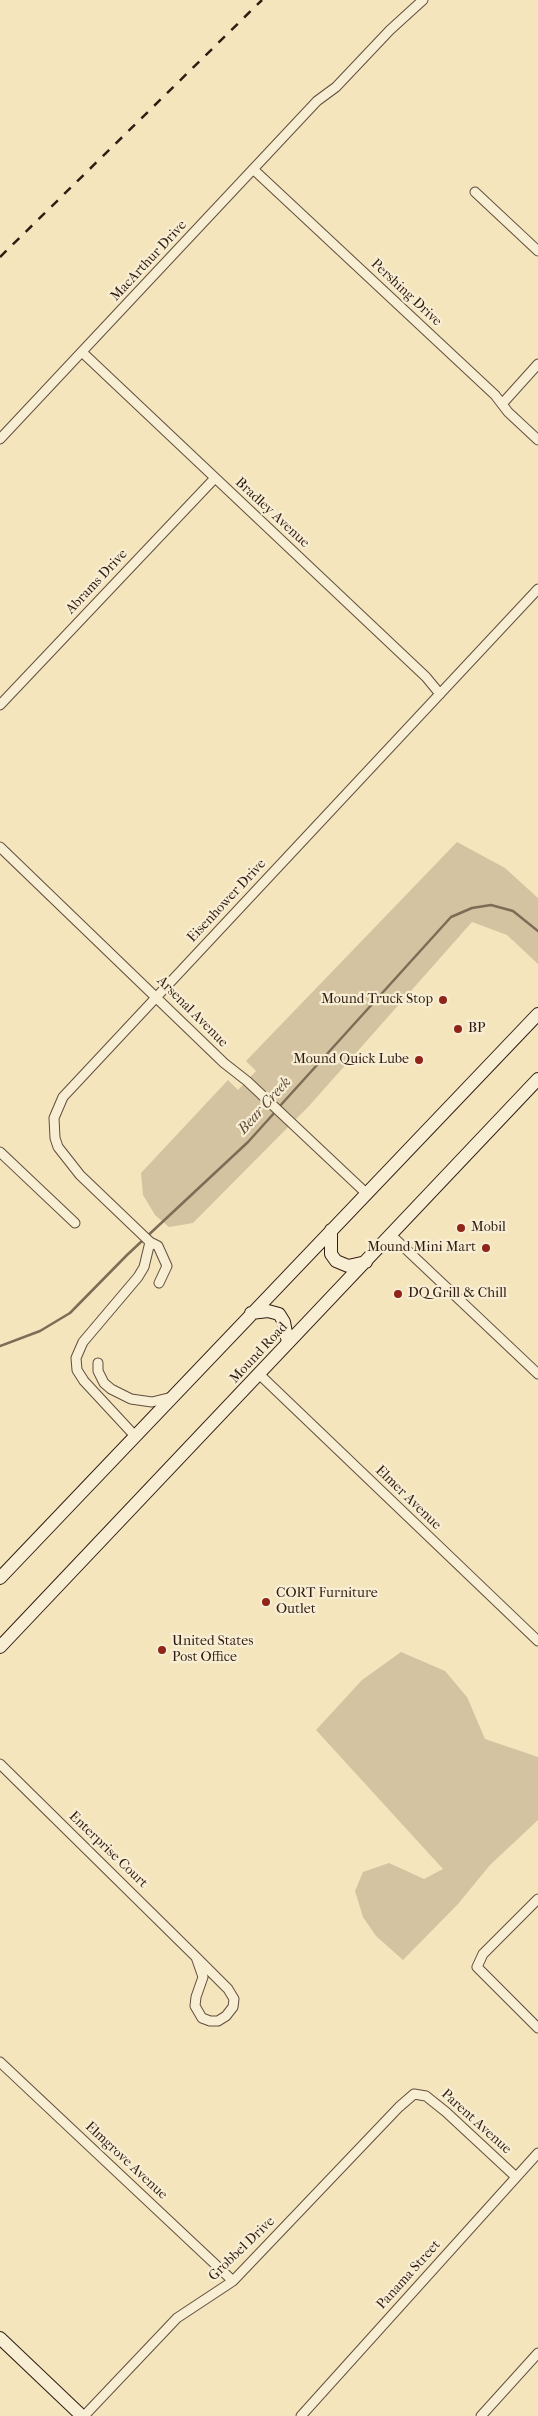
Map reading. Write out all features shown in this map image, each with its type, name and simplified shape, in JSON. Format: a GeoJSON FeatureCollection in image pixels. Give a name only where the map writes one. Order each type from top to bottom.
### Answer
{"type":"FeatureCollection","features":[{"type":"Feature","properties":{"kind":"main road"},"geometry":{"type":"LineString","coordinates":[[0,1578],[538,1014]]}},
{"type":"Feature","properties":{"kind":"main road","name":"Mound Road"},"geometry":{"type":"LineString","coordinates":[[0,1647],[260,1375],[538,1079]]}},
{"type":"Feature","properties":{"kind":"main road"},"geometry":{"type":"LineString","coordinates":[[331,1230],[331,1254],[336,1261],[348,1266],[366,1262]]}},
{"type":"Feature","properties":{"kind":"main road"},"geometry":{"type":"LineString","coordinates":[[251,1313],[268,1310],[279,1314],[284,1322],[288,1343]]}},
{"type":"Feature","properties":{"kind":"main road"},"geometry":{"type":"LineString","coordinates":[[0,2338],[83,2416]]}},
{"type":"Feature","properties":{"kind":"street","name":"MacArthur Drive"},"geometry":{"type":"LineString","coordinates":[[0,439],[83,353],[317,101],[336,87],[395,25],[423,0]]}},
{"type":"Feature","properties":{"kind":"street"},"geometry":{"type":"LineString","coordinates":[[317,101],[319,91]]}},
{"type":"Feature","properties":{"kind":"street","name":"Pershing Drive"},"geometry":{"type":"LineString","coordinates":[[253,169],[538,440]]}},
{"type":"Feature","properties":{"kind":"street"},"geometry":{"type":"LineString","coordinates":[[475,192],[538,251]]}},
{"type":"Feature","properties":{"kind":"street","name":"Bradley Avenue"},"geometry":{"type":"LineString","coordinates":[[83,353],[426,677],[440,694]]}},
{"type":"Feature","properties":{"kind":"street"},"geometry":{"type":"LineString","coordinates":[[502,404],[538,364]]}},
{"type":"Feature","properties":{"kind":"street","name":"Abrams Drive"},"geometry":{"type":"LineString","coordinates":[[0,706],[215,478]]}},
{"type":"Feature","properties":{"kind":"street","name":"Eisenhower Drive"},"geometry":{"type":"LineString","coordinates":[[159,1283],[166,1271],[166,1259],[158,1246],[150,1242],[80,1175],[64,1156],[55,1138],[54,1118],[58,1105],[68,1089],[538,589]]}},
{"type":"Feature","properties":{"kind":"street","name":"Arsenal Avenue"},"geometry":{"type":"LineString","coordinates":[[0,847],[157,996],[224,1064],[247,1081],[367,1194]]}},
{"type":"Feature","properties":{"kind":"street"},"geometry":{"type":"LineString","coordinates":[[0,1152],[75,1223]]}},
{"type":"Feature","properties":{"kind":"street"},"geometry":{"type":"LineString","coordinates":[[391,1235],[538,1374]]}},
{"type":"Feature","properties":{"kind":"street"},"geometry":{"type":"LineString","coordinates":[[135,1436],[84,1381],[77,1370],[76,1358],[83,1342],[138,1277],[144,1267],[150,1242]]}},
{"type":"Feature","properties":{"kind":"street"},"geometry":{"type":"LineString","coordinates":[[98,1363],[98,1371],[104,1383],[131,1400],[152,1402],[172,1397]]}},
{"type":"Feature","properties":{"kind":"street","name":"Elmer Avenue"},"geometry":{"type":"LineString","coordinates":[[260,1375],[538,1641]]}},
{"type":"Feature","properties":{"kind":"street","name":"Enterprise Court"},"geometry":{"type":"LineString","coordinates":[[0,1764],[196,1956],[228,1989],[234,1999],[231,2011],[218,2021],[202,2018],[195,2006],[203,1977],[196,1956]]}},
{"type":"Feature","properties":{"kind":"street"},"geometry":{"type":"LineString","coordinates":[[538,1898],[482,1954],[477,1967],[538,2028]]}},
{"type":"Feature","properties":{"kind":"street","name":"Elmgrove Avenue"},"geometry":{"type":"LineString","coordinates":[[0,2062],[233,2281]]}},
{"type":"Feature","properties":{"kind":"street","name":"Grobbel Drive"},"geometry":{"type":"LineString","coordinates":[[83,2416],[177,2318],[233,2281],[399,2106],[414,2094]]}},
{"type":"Feature","properties":{"kind":"street","name":"Parent Avenue"},"geometry":{"type":"LineString","coordinates":[[414,2094],[426,2096],[446,2112],[516,2177]]}},
{"type":"Feature","properties":{"kind":"street","name":"Panama Street"},"geometry":{"type":"LineString","coordinates":[[301,2416],[538,2153]]}},
{"type":"Feature","properties":{"kind":"street"},"geometry":{"type":"LineString","coordinates":[[481,2416],[538,2353]]}},
{"type":"Feature","properties":{"kind":"shaded area"},"geometry":{"type":"Polygon","coordinates":[[[457,842],[505,868],[538,898],[538,964],[507,935],[472,922],[309,1106],[193,1223],[169,1227],[155,1215],[143,1195],[141,1173],[228,1080],[238,1090],[256,1071],[246,1061],[457,842]]]}},
{"type":"Feature","properties":{"kind":"shaded area"},"geometry":{"type":"Polygon","coordinates":[[[401,1652],[445,1671],[467,1697],[485,1739],[538,1757],[538,1820],[490,1865],[458,1904],[403,1960],[376,1936],[363,1917],[355,1891],[363,1872],[389,1863],[424,1879],[443,1869],[316,1730],[362,1680],[401,1652]]]}},
{"type":"Feature","properties":{"kind":"waterway","name":"Bear Creek"},"geometry":{"type":"LineString","coordinates":[[279,1107],[451,917],[472,908],[491,905],[513,911],[538,931]]}},
{"type":"Feature","properties":{"kind":"waterway","name":"Bear Creek"},"geometry":{"type":"LineString","coordinates":[[0,1346],[40,1331],[70,1313],[127,1255],[248,1142],[276,1111]]}},
{"type":"Feature","properties":{"kind":"railway"},"geometry":{"type":"LineString","coordinates":[[0,257],[262,0]]}},
{"type":"Feature","properties":{"kind":"place","name":"Mound Truck Stop"},"geometry":{"type":"Point","coordinates":[443,1000]}},
{"type":"Feature","properties":{"kind":"place","name":"BP"},"geometry":{"type":"Point","coordinates":[458,1029]}},
{"type":"Feature","properties":{"kind":"place","name":"Mound Quick Lube"},"geometry":{"type":"Point","coordinates":[419,1060]}},
{"type":"Feature","properties":{"kind":"place","name":"Mobil"},"geometry":{"type":"Point","coordinates":[461,1228]}},
{"type":"Feature","properties":{"kind":"place","name":"Mound Mini Mart"},"geometry":{"type":"Point","coordinates":[486,1248]}},
{"type":"Feature","properties":{"kind":"place","name":"DQ Grill & Chill"},"geometry":{"type":"Point","coordinates":[398,1294]}},
{"type":"Feature","properties":{"kind":"place","name":"CORT Furniture Outlet"},"geometry":{"type":"Point","coordinates":[266,1602]}},
{"type":"Feature","properties":{"kind":"place","name":"United States Post Office"},"geometry":{"type":"Point","coordinates":[162,1650]}}]}
